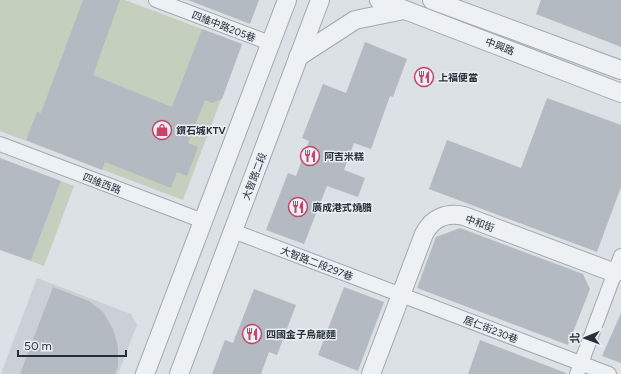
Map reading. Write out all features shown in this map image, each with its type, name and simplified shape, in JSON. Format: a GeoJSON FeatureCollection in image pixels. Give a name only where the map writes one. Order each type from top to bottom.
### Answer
{"type":"FeatureCollection","features":[{"type":"Feature","properties":{"kind":"street","name":"四維中路205巷"},"geometry":{"type":"LineString","coordinates":[[156,0],[270,43]]}},
{"type":"Feature","properties":{"kind":"street"},"geometry":{"type":"LineString","coordinates":[[146,374],[287,0]]}},
{"type":"Feature","properties":{"kind":"street","name":"大智路二段"},"geometry":{"type":"LineString","coordinates":[[179,374],[320,0]]}},
{"type":"Feature","properties":{"kind":"street","name":"中興路"},"geometry":{"type":"LineString","coordinates":[[379,0],[621,93]]}},
{"type":"Feature","properties":{"kind":"street","name":"中興路"},"geometry":{"type":"LineString","coordinates":[[432,0],[621,70]]}},
{"type":"Feature","properties":{"kind":"street"},"geometry":{"type":"LineString","coordinates":[[298,57],[355,20],[404,10]]}},
{"type":"Feature","properties":{"kind":"street","name":"四維西路"},"geometry":{"type":"LineString","coordinates":[[0,144],[203,221]]}},
{"type":"Feature","properties":{"kind":"street","name":"中和街"},"geometry":{"type":"LineString","coordinates":[[371,374],[427,228],[438,218],[453,214],[464,216],[618,274]]}},
{"type":"Feature","properties":{"kind":"street","name":"大智路二段297巷"},"geometry":{"type":"LineString","coordinates":[[233,231],[401,295]]}},
{"type":"Feature","properties":{"kind":"street"},"geometry":{"type":"LineString","coordinates":[[579,369],[618,274],[621,256]]}},
{"type":"Feature","properties":{"kind":"street","name":"居仁街230巷"},"geometry":{"type":"LineString","coordinates":[[401,295],[579,369],[609,374]]}},
{"type":"Feature","properties":{"kind":"shaded area"},"geometry":{"type":"Polygon","coordinates":[[[37,278],[131,314],[137,325],[118,374],[1,374],[37,278]]]}},
{"type":"Feature","properties":{"kind":"green space"},"geometry":{"type":"Polygon","coordinates":[[[0,0],[125,0],[242,44],[183,200],[0,131],[0,0]]]}},
{"type":"Feature","properties":{"kind":"green space"},"geometry":{"type":"Polygon","coordinates":[[[61,181],[74,186],[44,266],[31,261],[61,181]]]}},
{"type":"Feature","properties":{"kind":"building"},"geometry":{"type":"Polygon","coordinates":[[[83,0],[120,0],[93,75],[172,107],[202,29],[242,44],[222,99],[212,103],[205,100],[188,143],[198,147],[187,176],[177,172],[171,188],[105,162],[102,170],[26,140],[37,112],[41,113],[83,0]]]}},
{"type":"Feature","properties":{"kind":"building"},"geometry":{"type":"Polygon","coordinates":[[[188,0],[259,0],[250,24],[188,0]]]}},
{"type":"Feature","properties":{"kind":"building"},"geometry":{"type":"Polygon","coordinates":[[[541,0],[621,0],[621,47],[536,14],[541,0]]]}},
{"type":"Feature","properties":{"kind":"building"},"geometry":{"type":"Polygon","coordinates":[[[365,42],[407,59],[393,97],[390,96],[371,149],[354,143],[344,170],[365,178],[358,197],[327,186],[304,244],[266,230],[288,173],[296,176],[309,141],[302,138],[323,84],[346,93],[365,42]]]}},
{"type":"Feature","properties":{"kind":"building"},"geometry":{"type":"Polygon","coordinates":[[[547,98],[621,125],[621,187],[597,252],[429,189],[447,140],[521,168],[547,98]]]}},
{"type":"Feature","properties":{"kind":"building"},"geometry":{"type":"Polygon","coordinates":[[[0,158],[61,181],[31,261],[0,250],[0,158]]]}},
{"type":"Feature","properties":{"kind":"building"},"geometry":{"type":"Polygon","coordinates":[[[460,228],[583,274],[590,289],[568,345],[417,288],[436,237],[460,228]]]}},
{"type":"Feature","properties":{"kind":"building"},"geometry":{"type":"Polygon","coordinates":[[[53,287],[89,301],[103,312],[113,329],[118,347],[118,366],[115,374],[20,374],[53,287]]]}},
{"type":"Feature","properties":{"kind":"building"},"geometry":{"type":"Polygon","coordinates":[[[344,287],[384,302],[358,371],[318,355],[344,287]]]}},
{"type":"Feature","properties":{"kind":"building"},"geometry":{"type":"Polygon","coordinates":[[[254,289],[296,305],[277,355],[269,352],[261,374],[212,374],[225,340],[233,343],[254,289]]]}},
{"type":"Feature","properties":{"kind":"building"},"geometry":{"type":"Polygon","coordinates":[[[621,313],[621,363],[602,356],[621,313]]]}},
{"type":"Feature","properties":{"kind":"building"},"geometry":{"type":"Polygon","coordinates":[[[480,340],[566,373],[566,374],[468,374],[480,340]]]}},
{"type":"Feature","properties":{"kind":"place","name":"上福便當"},"geometry":{"type":"Point","coordinates":[424,77]}},
{"type":"Feature","properties":{"kind":"place","name":"鑽石城KTV"},"geometry":{"type":"Point","coordinates":[162,130]}},
{"type":"Feature","properties":{"kind":"place","name":"阿吉米糕"},"geometry":{"type":"Point","coordinates":[310,156]}},
{"type":"Feature","properties":{"kind":"place","name":"廣成港式燒腊"},"geometry":{"type":"Point","coordinates":[298,207]}},
{"type":"Feature","properties":{"kind":"place","name":"四國金子烏龍麵"},"geometry":{"type":"Point","coordinates":[252,334]}}]}
